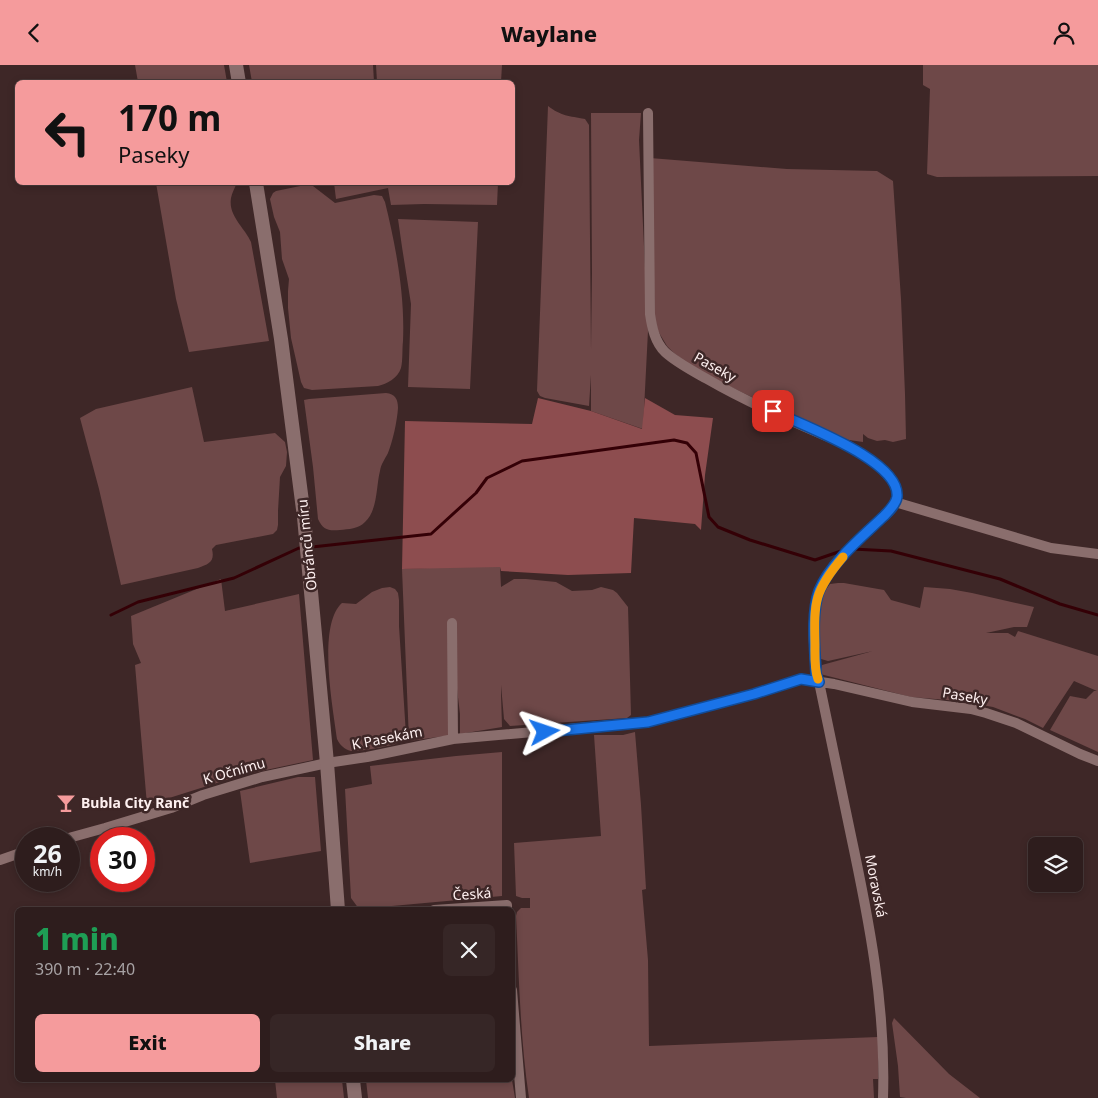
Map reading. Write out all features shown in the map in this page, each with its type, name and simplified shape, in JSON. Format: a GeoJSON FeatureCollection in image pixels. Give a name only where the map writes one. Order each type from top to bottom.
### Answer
{"type":"FeatureCollection","features":[{"type":"Feature","properties":{"kind":"main road"},"geometry":{"type":"LineString","coordinates":[[236,65],[238,80]]}},
{"type":"Feature","properties":{"kind":"main road","name":"Obránců míru"},"geometry":{"type":"LineString","coordinates":[[256,185],[282,339],[293,425],[310,578],[338,907]]}},
{"type":"Feature","properties":{"kind":"main road"},"geometry":{"type":"LineString","coordinates":[[353,1082],[355,1098]]}},
{"type":"Feature","properties":{"kind":"street","name":"Paseky"},"geometry":{"type":"LineString","coordinates":[[648,113],[650,314],[655,337],[659,344],[675,359],[722,387],[849,446],[862,454],[890,479],[897,494],[895,502]]}},
{"type":"Feature","properties":{"kind":"street"},"geometry":{"type":"LineString","coordinates":[[819,682],[815,665],[814,617],[819,593],[827,577],[846,553],[886,514],[895,502],[1051,548],[1098,554]]}},
{"type":"Feature","properties":{"kind":"street"},"geometry":{"type":"LineString","coordinates":[[452,623],[453,739]]}},
{"type":"Feature","properties":{"kind":"street","name":"Paseky"},"geometry":{"type":"LineString","coordinates":[[509,735],[648,722],[744,697],[801,679],[857,689],[912,702],[971,709],[986,713],[1016,723],[1098,761]]}},
{"type":"Feature","properties":{"kind":"street","name":"Moravská"},"geometry":{"type":"LineString","coordinates":[[819,682],[862,882],[869,925],[881,1011],[883,1098]]}},
{"type":"Feature","properties":{"kind":"street","name":"K Pasekám"},"geometry":{"type":"LineString","coordinates":[[327,763],[367,757],[453,739],[509,735]]}},
{"type":"Feature","properties":{"kind":"street","name":"K Očnímu"},"geometry":{"type":"LineString","coordinates":[[80,835],[171,808],[235,784],[327,763]]}},
{"type":"Feature","properties":{"kind":"street"},"geometry":{"type":"LineString","coordinates":[[0,860],[15,855]]}},
{"type":"Feature","properties":{"kind":"street","name":"Česká"},"geometry":{"type":"LineString","coordinates":[[478,907],[507,905],[507,907]]}},
{"type":"Feature","properties":{"kind":"street"},"geometry":{"type":"LineString","coordinates":[[515,1025],[521,1098]]}},
{"type":"Feature","properties":{"kind":"shaded area"},"geometry":{"type":"Polygon","coordinates":[[[135,65],[224,65],[227,80],[138,80],[135,65]]]}},
{"type":"Feature","properties":{"kind":"shaded area"},"geometry":{"type":"Polygon","coordinates":[[[249,65],[373,65],[374,80],[252,80],[249,65]]]}},
{"type":"Feature","properties":{"kind":"shaded area"},"geometry":{"type":"Polygon","coordinates":[[[376,65],[502,65],[501,80],[377,80],[376,65]]]}},
{"type":"Feature","properties":{"kind":"shaded area"},"geometry":{"type":"Polygon","coordinates":[[[923,65],[1098,65],[1098,176],[937,177],[927,174],[930,89],[923,85],[923,65]]]}},
{"type":"Feature","properties":{"kind":"shaded area"},"geometry":{"type":"Polygon","coordinates":[[[548,106],[561,114],[585,119],[589,125],[591,349],[591,113],[641,113],[639,140],[648,331],[643,429],[591,411],[591,375],[589,406],[545,398],[540,396],[537,391],[548,106]]]}},
{"type":"Feature","properties":{"kind":"shaded area"},"geometry":{"type":"Polygon","coordinates":[[[650,158],[787,169],[877,171],[893,181],[901,299],[906,439],[893,442],[877,441],[863,434],[863,442],[849,440],[791,416],[731,387],[688,364],[667,346],[658,331],[655,319],[650,158]]]}},
{"type":"Feature","properties":{"kind":"shaded area"},"geometry":{"type":"Polygon","coordinates":[[[156,185],[236,185],[231,196],[232,211],[251,242],[269,341],[189,352],[176,299],[156,185]]]}},
{"type":"Feature","properties":{"kind":"shaded area"},"geometry":{"type":"Polygon","coordinates":[[[305,185],[313,186],[335,203],[374,195],[382,196],[385,202],[399,271],[403,324],[400,372],[395,378],[385,384],[312,390],[304,388],[301,382],[291,338],[288,308],[289,279],[282,259],[280,232],[270,199],[276,191],[305,185]]]}},
{"type":"Feature","properties":{"kind":"shaded area"},"geometry":{"type":"Polygon","coordinates":[[[334,185],[498,185],[497,205],[391,205],[388,188],[336,199],[334,185]]]}},
{"type":"Feature","properties":{"kind":"shaded area"},"geometry":{"type":"Polygon","coordinates":[[[398,219],[478,222],[470,389],[408,387],[411,304],[398,219]]]}},
{"type":"Feature","properties":{"kind":"shaded area"},"geometry":{"type":"Polygon","coordinates":[[[192,387],[204,442],[275,433],[285,442],[287,452],[286,466],[280,477],[277,530],[273,534],[216,545],[212,549],[212,560],[198,568],[121,585],[99,489],[80,418],[96,409],[192,387]]]}},
{"type":"Feature","properties":{"kind":"shaded area"},"geometry":{"type":"Polygon","coordinates":[[[386,393],[394,396],[397,400],[396,425],[392,442],[382,464],[372,511],[365,522],[357,527],[336,530],[326,529],[318,519],[304,400],[386,393]]]}},
{"type":"Feature","properties":{"kind":"shaded area"},"geometry":{"type":"Polygon","coordinates":[[[538,398],[591,411],[642,429],[645,398],[675,415],[713,418],[705,475],[701,530],[695,524],[634,518],[631,573],[568,575],[501,571],[500,567],[402,569],[405,421],[532,424],[538,398]]]}},
{"type":"Feature","properties":{"kind":"shaded area"},"geometry":{"type":"Polygon","coordinates":[[[500,567],[501,587],[514,579],[526,579],[556,582],[572,591],[592,590],[601,587],[617,593],[628,607],[631,715],[627,718],[510,726],[504,719],[501,685],[502,727],[460,734],[457,689],[452,735],[409,741],[402,569],[500,567]]]}},
{"type":"Feature","properties":{"kind":"shaded area"},"geometry":{"type":"Polygon","coordinates":[[[221,579],[225,611],[299,594],[313,760],[242,775],[147,805],[135,665],[141,663],[133,644],[131,616],[221,579]]]}},
{"type":"Feature","properties":{"kind":"shaded area"},"geometry":{"type":"Polygon","coordinates":[[[838,583],[884,590],[891,600],[920,608],[924,587],[972,593],[1034,607],[1027,627],[1014,627],[986,633],[1008,633],[1015,637],[1018,631],[1098,656],[1098,752],[1050,730],[1070,696],[1086,699],[1094,691],[1097,691],[1074,681],[1043,728],[993,707],[959,701],[911,697],[820,674],[822,665],[873,651],[828,661],[821,659],[818,620],[821,601],[830,584],[838,583]]]}},
{"type":"Feature","properties":{"kind":"shaded area"},"geometry":{"type":"Polygon","coordinates":[[[390,587],[398,593],[399,600],[406,735],[395,744],[367,750],[351,751],[342,747],[337,739],[330,688],[328,648],[330,629],[334,614],[342,603],[356,604],[372,592],[390,587]]]}},
{"type":"Feature","properties":{"kind":"shaded area"},"geometry":{"type":"Polygon","coordinates":[[[635,732],[646,889],[642,890],[648,960],[649,1046],[878,1037],[878,1079],[873,1079],[874,1098],[529,1098],[522,1030],[516,916],[521,908],[530,908],[530,898],[516,896],[514,843],[601,836],[594,735],[623,735],[635,732]]]}},
{"type":"Feature","properties":{"kind":"shaded area"},"geometry":{"type":"Polygon","coordinates":[[[502,752],[502,896],[381,907],[358,907],[351,898],[345,789],[372,784],[370,766],[502,752]]]}},
{"type":"Feature","properties":{"kind":"shaded area"},"geometry":{"type":"Polygon","coordinates":[[[298,777],[315,777],[321,851],[250,863],[240,791],[298,777]]]}},
{"type":"Feature","properties":{"kind":"shaded area"},"geometry":{"type":"Polygon","coordinates":[[[894,1018],[949,1074],[980,1098],[900,1097],[892,1023],[894,1018]]]}},
{"type":"Feature","properties":{"kind":"shaded area"},"geometry":{"type":"Polygon","coordinates":[[[275,1082],[342,1082],[344,1098],[277,1098],[275,1082]]]}},
{"type":"Feature","properties":{"kind":"shaded area"},"geometry":{"type":"Polygon","coordinates":[[[366,1082],[512,1082],[515,1098],[368,1098],[366,1082]]]}},
{"type":"Feature","properties":{"kind":"waterway"},"geometry":{"type":"LineString","coordinates":[[312,547],[431,534],[476,493],[487,478],[522,461],[674,440],[687,443],[696,453],[709,517],[718,527],[750,540],[815,560],[844,550]]}},
{"type":"Feature","properties":{"kind":"waterway"},"geometry":{"type":"LineString","coordinates":[[111,615],[138,602],[234,578],[299,548],[303,548]]}},
{"type":"Feature","properties":{"kind":"waterway"},"geometry":{"type":"LineString","coordinates":[[853,549],[891,551],[1000,579],[1060,604],[1098,615]]}},
{"type":"Feature","properties":{"kind":"slow traffic"},"geometry":{"type":"LineString","coordinates":[[818,679],[815,665],[814,617],[816,603],[827,577],[843,557]]}},
{"type":"Feature","properties":{"kind":"place","name":"Bubla City Ranč"},"geometry":{"type":"Point","coordinates":[66,803]}},
{"type":"Feature","properties":{"kind":"route"},"geometry":{"type":"LineString","coordinates":[[545,732],[648,722],[754,694],[801,679],[819,682],[816,674],[814,617],[819,593],[832,569],[864,534],[886,514],[895,502],[897,494],[887,475],[862,454],[849,446],[773,411]]}}]}
